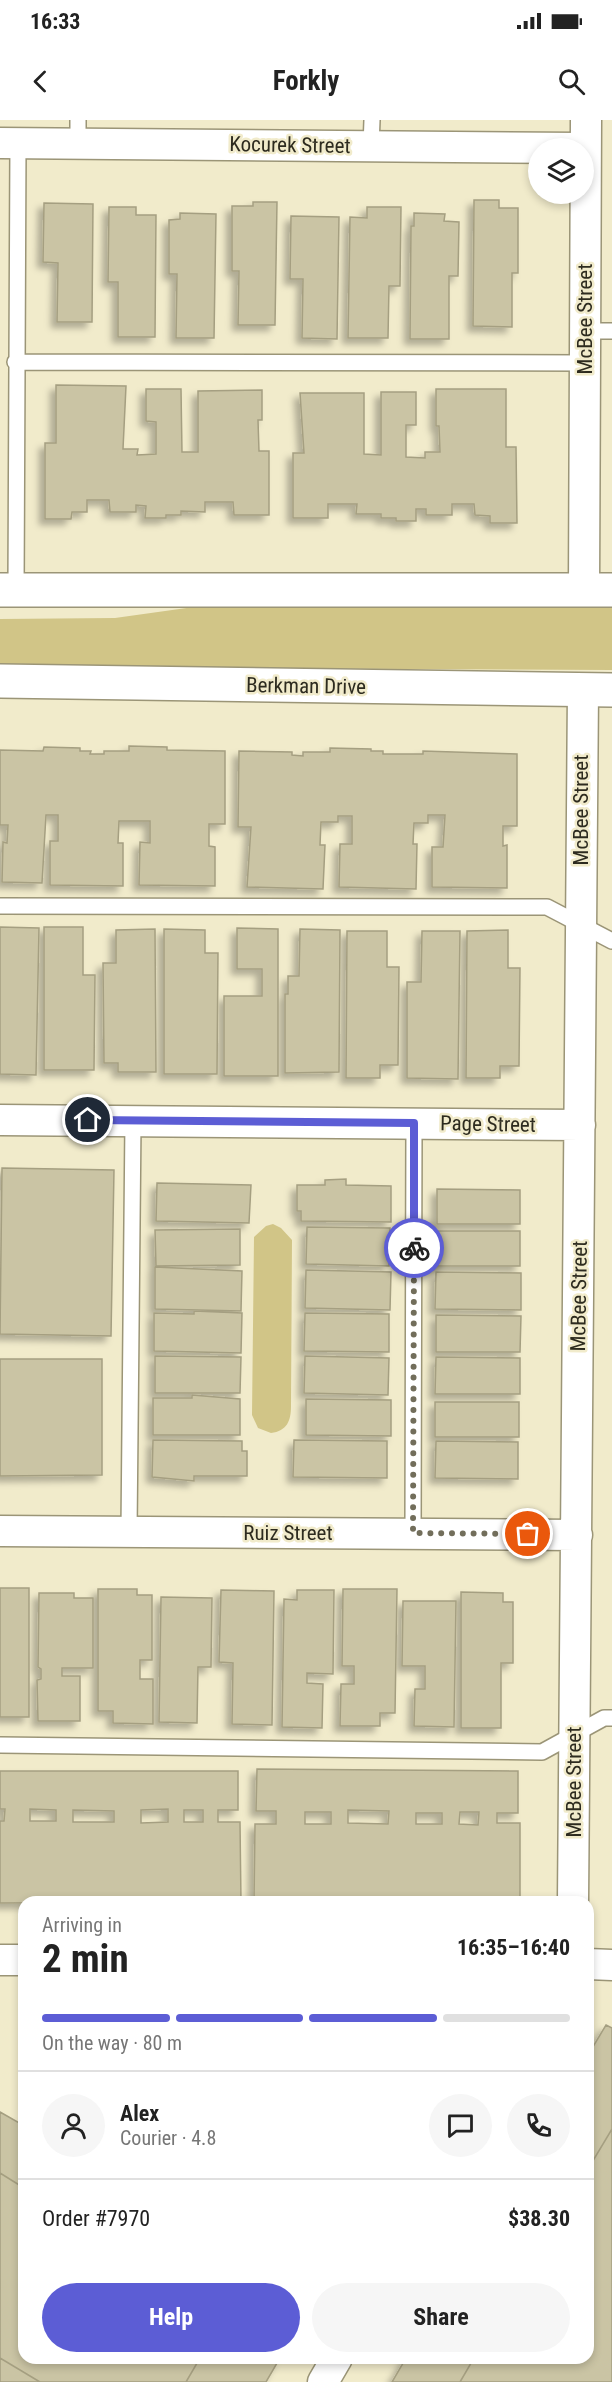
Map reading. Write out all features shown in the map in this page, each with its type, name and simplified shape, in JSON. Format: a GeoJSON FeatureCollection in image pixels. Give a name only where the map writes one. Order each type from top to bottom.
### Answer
{"type":"FeatureCollection","features":[{"type":"Feature","properties":{"kind":"street","name":"Kocurek Street"},"geometry":{"type":"LineString","coordinates":[[9,143],[78,132],[371,133],[528,139]]}},
{"type":"Feature","properties":{"kind":"street","name":"McBee Street"},"geometry":{"type":"LineString","coordinates":[[589,204],[599,331],[585,363],[598,590]]}},
{"type":"Feature","properties":{"kind":"street"},"geometry":{"type":"LineString","coordinates":[[8,590],[598,590]]}},
{"type":"Feature","properties":{"kind":"street","name":"Berkman Drive"},"geometry":{"type":"LineString","coordinates":[[0,681],[597,690]]}},
{"type":"Feature","properties":{"kind":"street","name":"McBee Street"},"geometry":{"type":"LineString","coordinates":[[573,1896],[581,925],[597,690]]}},
{"type":"Feature","properties":{"kind":"street","name":"Page Street"},"geometry":{"type":"LineString","coordinates":[[0,1120],[580,1125]]}},
{"type":"Feature","properties":{"kind":"street","name":"Ruiz Street"},"geometry":{"type":"LineString","coordinates":[[0,1531],[577,1535]]}},
{"type":"Feature","properties":{"kind":"street"},"geometry":{"type":"LineString","coordinates":[[0,1960],[18,1960]]}},
{"type":"Feature","properties":{"kind":"street"},"geometry":{"type":"LineString","coordinates":[[594,1964],[612,1965]]}},
{"type":"Feature","properties":{"kind":"street"},"geometry":{"type":"LineString","coordinates":[[323,2382],[334,2364]]}},
{"type":"Feature","properties":{"kind":"lane"},"geometry":{"type":"LineString","coordinates":[[8,590],[15,362],[9,143]]}},
{"type":"Feature","properties":{"kind":"lane"},"geometry":{"type":"LineString","coordinates":[[15,362],[585,363]]}},
{"type":"Feature","properties":{"kind":"lane"},"geometry":{"type":"LineString","coordinates":[[0,906],[547,907],[612,941]]}},
{"type":"Feature","properties":{"kind":"lane"},"geometry":{"type":"LineString","coordinates":[[129,1531],[133,1121]]}},
{"type":"Feature","properties":{"kind":"lane"},"geometry":{"type":"LineString","coordinates":[[413,1533],[414,1123]]}},
{"type":"Feature","properties":{"kind":"lane"},"geometry":{"type":"LineString","coordinates":[[0,1745],[542,1752],[604,1718],[612,1718]]}},
{"type":"Feature","properties":{"kind":"shaded area"},"geometry":{"type":"Polygon","coordinates":[[[208,605],[612,606],[612,670],[0,667],[0,619],[115,618],[208,605]]]}},
{"type":"Feature","properties":{"kind":"shaded area"},"geometry":{"type":"Polygon","coordinates":[[[273,1224],[281,1228],[292,1240],[291,1406],[287,1424],[281,1430],[271,1433],[258,1428],[252,1415],[254,1237],[266,1226],[273,1224]]]}},
{"type":"Feature","properties":{"kind":"building"},"geometry":{"type":"Polygon","coordinates":[[[474,200],[499,200],[499,208],[518,208],[518,273],[512,273],[512,327],[473,326],[474,200]]]}},
{"type":"Feature","properties":{"kind":"building"},"geometry":{"type":"Polygon","coordinates":[[[253,202],[277,202],[275,325],[238,325],[239,271],[232,271],[232,206],[253,206],[253,202]]]}},
{"type":"Feature","properties":{"kind":"building"},"geometry":{"type":"Polygon","coordinates":[[[44,203],[93,204],[92,322],[57,322],[58,263],[43,262],[44,203]]]}},
{"type":"Feature","properties":{"kind":"building"},"geometry":{"type":"Polygon","coordinates":[[[109,207],[136,207],[136,215],[156,215],[155,337],[118,337],[118,282],[108,282],[109,207]]]}},
{"type":"Feature","properties":{"kind":"building"},"geometry":{"type":"Polygon","coordinates":[[[367,207],[401,207],[400,286],[389,286],[388,338],[348,338],[350,217],[367,218],[367,207]]]}},
{"type":"Feature","properties":{"kind":"building"},"geometry":{"type":"Polygon","coordinates":[[[180,213],[216,214],[214,338],[176,338],[177,274],[169,274],[169,220],[180,219],[180,213]]]}},
{"type":"Feature","properties":{"kind":"building"},"geometry":{"type":"Polygon","coordinates":[[[414,213],[445,214],[444,221],[459,222],[458,276],[449,276],[449,339],[410,339],[411,226],[414,226],[414,213]]]}},
{"type":"Feature","properties":{"kind":"building"},"geometry":{"type":"Polygon","coordinates":[[[291,216],[339,217],[337,339],[302,338],[303,279],[290,279],[291,216]]]}},
{"type":"Feature","properties":{"kind":"building"},"geometry":{"type":"Polygon","coordinates":[[[56,385],[126,386],[123,449],[138,449],[137,455],[156,454],[156,422],[146,421],[146,389],[181,389],[182,452],[198,452],[198,391],[262,390],[262,420],[258,420],[259,451],[269,451],[269,515],[234,515],[233,502],[205,502],[205,512],[181,511],[181,515],[166,515],[166,518],[145,518],[146,506],[136,505],[136,512],[110,512],[109,500],[87,500],[87,512],[72,512],[71,519],[45,519],[45,443],[56,443],[56,385]]]}},
{"type":"Feature","properties":{"kind":"building"},"geometry":{"type":"Polygon","coordinates":[[[436,389],[506,389],[506,447],[516,447],[517,523],[490,523],[490,516],[475,515],[474,504],[452,504],[452,515],[426,515],[426,509],[416,509],[416,521],[381,518],[381,514],[356,514],[357,504],[328,504],[328,518],[293,518],[293,453],[304,453],[300,393],[364,393],[364,454],[381,455],[381,392],[416,392],[416,425],[406,425],[406,457],[425,458],[425,452],[440,452],[439,426],[436,426],[436,389]]]}},
{"type":"Feature","properties":{"kind":"building"},"geometry":{"type":"Polygon","coordinates":[[[129,746],[167,747],[167,750],[225,751],[225,824],[209,824],[209,846],[215,847],[215,886],[139,885],[140,842],[150,843],[150,821],[119,821],[118,843],[123,843],[123,886],[50,885],[50,841],[58,841],[58,815],[46,815],[42,883],[2,882],[3,842],[7,843],[8,825],[0,825],[0,750],[43,751],[44,747],[80,748],[80,751],[91,751],[90,754],[104,754],[104,751],[129,751],[129,746]]]}},
{"type":"Feature","properties":{"kind":"building"},"geometry":{"type":"Polygon","coordinates":[[[330,748],[371,749],[371,751],[383,751],[383,754],[423,754],[423,751],[517,754],[517,826],[503,826],[503,846],[507,845],[507,888],[432,887],[432,847],[443,847],[445,815],[428,815],[428,823],[414,823],[413,844],[417,844],[416,889],[339,887],[340,844],[352,844],[352,816],[338,816],[338,822],[321,822],[320,845],[325,845],[323,889],[247,887],[251,827],[238,827],[239,751],[292,752],[292,755],[303,756],[303,752],[330,752],[330,748]]]}},
{"type":"Feature","properties":{"kind":"building"},"geometry":{"type":"Polygon","coordinates":[[[0,927],[39,928],[36,1075],[0,1074],[0,927]]]}},
{"type":"Feature","properties":{"kind":"building"},"geometry":{"type":"Polygon","coordinates":[[[44,927],[83,927],[83,975],[95,975],[94,1070],[44,1070],[44,927]]]}},
{"type":"Feature","properties":{"kind":"building"},"geometry":{"type":"Polygon","coordinates":[[[237,928],[278,929],[278,1076],[224,1076],[224,996],[262,996],[262,969],[237,969],[237,928]]]}},
{"type":"Feature","properties":{"kind":"building"},"geometry":{"type":"Polygon","coordinates":[[[155,929],[156,1072],[118,1072],[118,1063],[104,1063],[103,963],[116,963],[116,930],[155,929]]]}},
{"type":"Feature","properties":{"kind":"building"},"geometry":{"type":"Polygon","coordinates":[[[164,929],[205,930],[205,953],[218,953],[217,1074],[164,1074],[164,929]]]}},
{"type":"Feature","properties":{"kind":"building"},"geometry":{"type":"Polygon","coordinates":[[[300,929],[340,930],[339,1072],[285,1073],[285,994],[288,994],[288,976],[299,976],[300,929]]]}},
{"type":"Feature","properties":{"kind":"building"},"geometry":{"type":"Polygon","coordinates":[[[508,930],[508,968],[520,968],[519,1066],[500,1066],[500,1078],[466,1078],[467,931],[508,930]]]}},
{"type":"Feature","properties":{"kind":"building"},"geometry":{"type":"Polygon","coordinates":[[[347,931],[387,931],[387,967],[399,967],[398,1065],[380,1065],[380,1078],[346,1078],[347,931]]]}},
{"type":"Feature","properties":{"kind":"building"},"geometry":{"type":"Polygon","coordinates":[[[422,931],[460,931],[458,1079],[407,1078],[407,982],[421,982],[422,931]]]}},
{"type":"Feature","properties":{"kind":"building"},"geometry":{"type":"Polygon","coordinates":[[[2,1168],[114,1170],[111,1336],[0,1334],[2,1168]]]}},
{"type":"Feature","properties":{"kind":"building"},"geometry":{"type":"Polygon","coordinates":[[[346,1179],[346,1185],[391,1186],[391,1222],[301,1221],[301,1211],[297,1211],[297,1185],[325,1185],[325,1180],[346,1179]]]}},
{"type":"Feature","properties":{"kind":"building"},"geometry":{"type":"Polygon","coordinates":[[[157,1183],[251,1185],[249,1223],[156,1221],[157,1183]]]}},
{"type":"Feature","properties":{"kind":"building"},"geometry":{"type":"Polygon","coordinates":[[[437,1189],[520,1190],[520,1224],[437,1224],[437,1189]]]}},
{"type":"Feature","properties":{"kind":"building"},"geometry":{"type":"Polygon","coordinates":[[[307,1227],[390,1228],[389,1266],[306,1264],[307,1227]]]}},
{"type":"Feature","properties":{"kind":"building"},"geometry":{"type":"Polygon","coordinates":[[[240,1229],[240,1265],[156,1266],[155,1230],[240,1229]]]}},
{"type":"Feature","properties":{"kind":"building"},"geometry":{"type":"Polygon","coordinates":[[[436,1231],[520,1231],[520,1266],[436,1266],[436,1231]]]}},
{"type":"Feature","properties":{"kind":"building"},"geometry":{"type":"Polygon","coordinates":[[[155,1267],[242,1271],[241,1311],[155,1309],[155,1267]]]}},
{"type":"Feature","properties":{"kind":"building"},"geometry":{"type":"Polygon","coordinates":[[[306,1270],[391,1272],[390,1310],[305,1308],[306,1270]]]}},
{"type":"Feature","properties":{"kind":"building"},"geometry":{"type":"Polygon","coordinates":[[[436,1272],[521,1273],[521,1310],[435,1309],[436,1272]]]}},
{"type":"Feature","properties":{"kind":"building"},"geometry":{"type":"Polygon","coordinates":[[[194,1311],[242,1313],[241,1353],[154,1351],[154,1313],[194,1314],[194,1311]]]}},
{"type":"Feature","properties":{"kind":"building"},"geometry":{"type":"Polygon","coordinates":[[[305,1313],[389,1314],[389,1352],[304,1351],[305,1313]]]}},
{"type":"Feature","properties":{"kind":"building"},"geometry":{"type":"Polygon","coordinates":[[[436,1315],[521,1316],[520,1352],[436,1352],[436,1315]]]}},
{"type":"Feature","properties":{"kind":"building"},"geometry":{"type":"Polygon","coordinates":[[[155,1356],[241,1357],[240,1393],[155,1393],[155,1356]]]}},
{"type":"Feature","properties":{"kind":"building"},"geometry":{"type":"Polygon","coordinates":[[[305,1356],[389,1358],[388,1395],[304,1393],[305,1356]]]}},
{"type":"Feature","properties":{"kind":"building"},"geometry":{"type":"Polygon","coordinates":[[[436,1357],[520,1358],[520,1394],[435,1394],[436,1357]]]}},
{"type":"Feature","properties":{"kind":"building"},"geometry":{"type":"Polygon","coordinates":[[[0,1359],[102,1359],[102,1475],[0,1476],[0,1359]]]}},
{"type":"Feature","properties":{"kind":"building"},"geometry":{"type":"Polygon","coordinates":[[[192,1395],[240,1399],[240,1435],[153,1435],[153,1398],[192,1398],[192,1395]]]}},
{"type":"Feature","properties":{"kind":"building"},"geometry":{"type":"Polygon","coordinates":[[[306,1399],[391,1400],[391,1436],[306,1435],[306,1399]]]}},
{"type":"Feature","properties":{"kind":"building"},"geometry":{"type":"Polygon","coordinates":[[[435,1402],[519,1402],[519,1437],[435,1437],[435,1402]]]}},
{"type":"Feature","properties":{"kind":"building"},"geometry":{"type":"Polygon","coordinates":[[[153,1440],[242,1441],[242,1451],[247,1451],[247,1476],[194,1476],[194,1481],[152,1477],[153,1440]]]}},
{"type":"Feature","properties":{"kind":"building"},"geometry":{"type":"Polygon","coordinates":[[[294,1440],[387,1441],[387,1478],[293,1477],[294,1440]]]}},
{"type":"Feature","properties":{"kind":"building"},"geometry":{"type":"Polygon","coordinates":[[[436,1441],[518,1442],[518,1479],[435,1478],[436,1441]]]}},
{"type":"Feature","properties":{"kind":"building"},"geometry":{"type":"Polygon","coordinates":[[[0,1588],[29,1588],[29,1717],[0,1717],[0,1588]]]}},
{"type":"Feature","properties":{"kind":"building"},"geometry":{"type":"Polygon","coordinates":[[[98,1589],[137,1589],[137,1595],[152,1595],[152,1660],[140,1660],[140,1679],[153,1679],[153,1724],[113,1723],[113,1711],[98,1711],[98,1589]]]}},
{"type":"Feature","properties":{"kind":"building"},"geometry":{"type":"Polygon","coordinates":[[[343,1589],[397,1589],[395,1713],[380,1713],[380,1726],[340,1726],[341,1684],[354,1684],[354,1666],[342,1666],[343,1589]]]}},
{"type":"Feature","properties":{"kind":"building"},"geometry":{"type":"Polygon","coordinates":[[[221,1590],[274,1591],[272,1725],[232,1724],[233,1663],[219,1662],[221,1590]]]}},
{"type":"Feature","properties":{"kind":"building"},"geometry":{"type":"Polygon","coordinates":[[[297,1590],[334,1590],[333,1674],[307,1673],[307,1683],[323,1684],[322,1728],[282,1727],[284,1599],[297,1600],[297,1590]]]}},
{"type":"Feature","properties":{"kind":"building"},"geometry":{"type":"Polygon","coordinates":[[[461,1592],[503,1593],[503,1602],[513,1602],[513,1663],[501,1663],[501,1728],[461,1728],[461,1592]]]}},
{"type":"Feature","properties":{"kind":"building"},"geometry":{"type":"Polygon","coordinates":[[[39,1593],[74,1593],[74,1598],[93,1598],[93,1668],[62,1668],[62,1676],[80,1676],[80,1721],[38,1721],[37,1680],[41,1679],[41,1669],[38,1667],[39,1593]]]}},
{"type":"Feature","properties":{"kind":"building"},"geometry":{"type":"Polygon","coordinates":[[[161,1597],[212,1598],[211,1667],[198,1667],[197,1723],[159,1722],[161,1597]]]}},
{"type":"Feature","properties":{"kind":"building"},"geometry":{"type":"Polygon","coordinates":[[[403,1601],[456,1601],[454,1727],[414,1726],[415,1689],[425,1689],[425,1666],[402,1666],[403,1601]]]}},
{"type":"Feature","properties":{"kind":"building"},"geometry":{"type":"Polygon","coordinates":[[[257,1769],[518,1771],[518,1813],[497,1813],[497,1823],[520,1823],[520,1896],[254,1896],[255,1824],[276,1824],[276,1811],[256,1811],[257,1769]],[[348,1810],[348,1823],[388,1824],[389,1811],[348,1810]],[[305,1812],[305,1824],[331,1824],[331,1812],[305,1812]],[[460,1812],[459,1824],[478,1825],[479,1812],[460,1812]],[[416,1813],[416,1824],[442,1824],[442,1813],[416,1813]]]}},
{"type":"Feature","properties":{"kind":"building"},"geometry":{"type":"Polygon","coordinates":[[[0,1771],[238,1771],[238,1810],[218,1810],[218,1822],[240,1822],[241,1896],[18,1896],[18,1903],[0,1903],[0,1821],[4,1821],[5,1809],[0,1809],[0,1771]],[[30,1809],[30,1821],[56,1821],[56,1810],[30,1809]],[[168,1809],[141,1810],[141,1823],[168,1822],[168,1809]],[[73,1810],[73,1822],[114,1822],[114,1811],[73,1810]],[[184,1810],[184,1822],[203,1822],[203,1810],[184,1810]]]}},
{"type":"Feature","properties":{"kind":"building"},"geometry":{"type":"Polygon","coordinates":[[[606,2025],[612,2028],[612,2129],[594,2159],[594,2045],[606,2025]]]}},
{"type":"Feature","properties":{"kind":"building"},"geometry":{"type":"Polygon","coordinates":[[[0,2112],[18,2122],[18,2184],[0,2173],[0,2112]]]}},
{"type":"Feature","properties":{"kind":"building"},"geometry":{"type":"Polygon","coordinates":[[[612,2129],[612,2382],[460,2382],[470,2364],[594,2364],[594,2159],[612,2129]]]}},
{"type":"Feature","properties":{"kind":"building"},"geometry":{"type":"Polygon","coordinates":[[[0,2173],[18,2184],[18,2364],[196,2364],[186,2382],[40,2382],[0,2358],[0,2173]]]}},
{"type":"Feature","properties":{"kind":"building"},"geometry":{"type":"Polygon","coordinates":[[[0,2358],[40,2382],[0,2382],[0,2358]]]}},
{"type":"Feature","properties":{"kind":"building"},"geometry":{"type":"Polygon","coordinates":[[[196,2364],[276,2364],[266,2382],[186,2382],[196,2364]]]}},
{"type":"Feature","properties":{"kind":"building"},"geometry":{"type":"Polygon","coordinates":[[[402,2364],[470,2364],[460,2382],[392,2382],[402,2364]]]}},
{"type":"Feature","properties":{"kind":"way so far"},"geometry":{"type":"LineString","coordinates":[[414,1248],[413,1533],[528,1534]]}},
{"type":"Feature","properties":{"kind":"route"},"geometry":{"type":"LineString","coordinates":[[88,1120],[414,1123],[414,1248]]}}]}
